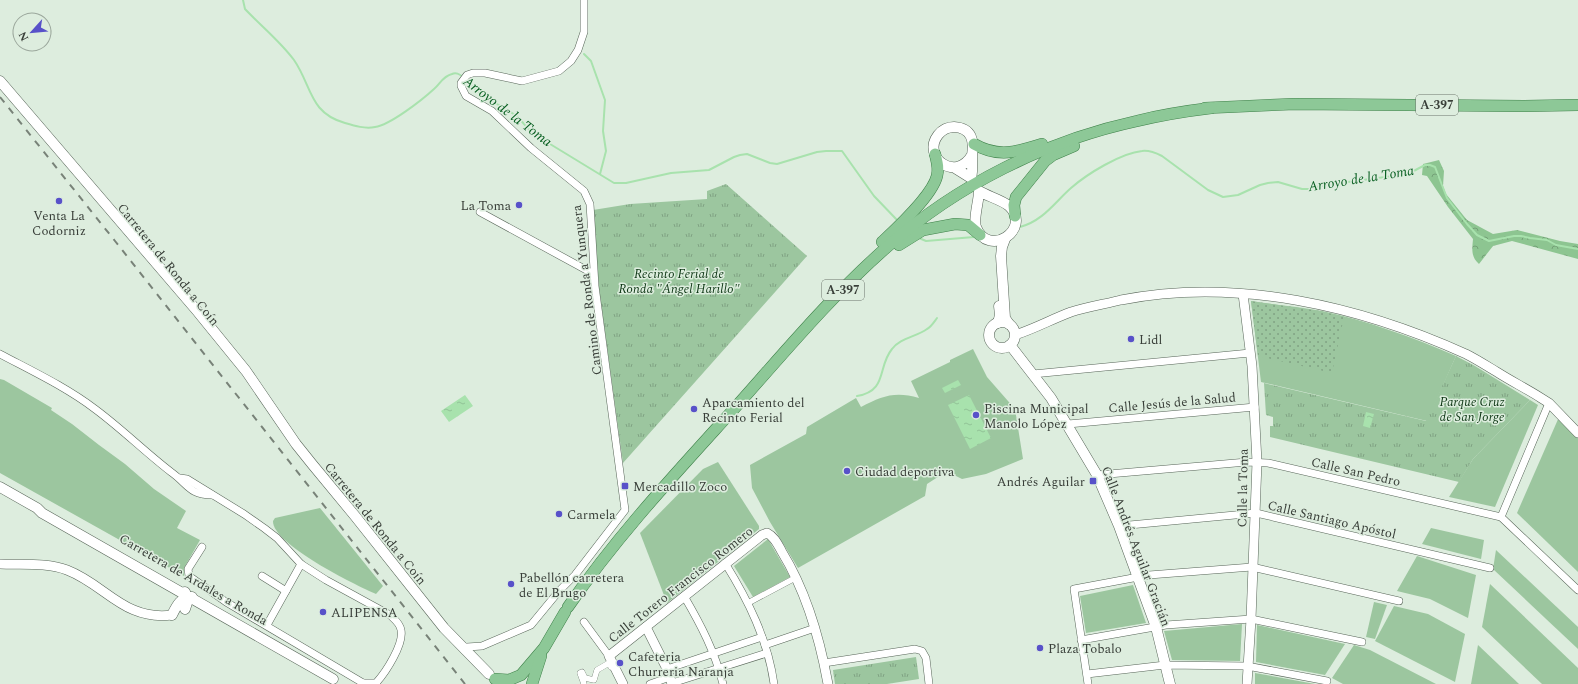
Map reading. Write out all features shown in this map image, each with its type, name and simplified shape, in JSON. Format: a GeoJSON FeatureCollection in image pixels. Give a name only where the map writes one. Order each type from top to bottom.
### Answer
{"type":"FeatureCollection","features":[{"type":"Feature","properties":{"kind":"main road","name":"Carretera de Ronda a Coín"},"geometry":{"type":"LineString","coordinates":[[0,81],[33,118],[100,199],[156,272],[252,380]]}},
{"type":"Feature","properties":{"kind":"main road","name":"A-397"},"geometry":{"type":"LineString","coordinates":[[540,652],[582,586],[624,534],[784,352],[851,281],[887,246],[930,212],[963,190],[1043,150],[1082,135],[1136,121],[1211,108],[1295,104],[1578,105]]}},
{"type":"Feature","properties":{"kind":"main road"},"geometry":{"type":"LineString","coordinates":[[1009,324],[1002,322],[998,323],[990,330],[991,341],[998,347],[1010,345],[1013,342],[1015,335],[1013,329],[1005,318],[1001,256],[1002,247],[1005,239],[1014,229],[1014,205],[1016,197],[1045,161],[1053,155],[1088,140],[1120,129],[1154,122],[1229,111],[1275,109],[1295,104]]}},
{"type":"Feature","properties":{"kind":"main road"},"geometry":{"type":"LineString","coordinates":[[973,150],[1000,153],[1016,152],[1099,125],[1133,116],[1172,109],[1211,108]]}},
{"type":"Feature","properties":{"kind":"main road"},"geometry":{"type":"LineString","coordinates":[[784,352],[803,324],[858,265],[906,220],[934,185],[938,167],[935,154],[934,148],[938,135],[948,128],[962,129],[972,138],[973,150],[971,178],[955,168],[943,164],[935,154]]}},
{"type":"Feature","properties":{"kind":"main road"},"geometry":{"type":"LineString","coordinates":[[955,168],[966,164],[973,150]]}},
{"type":"Feature","properties":{"kind":"main road"},"geometry":{"type":"LineString","coordinates":[[998,323],[1000,315],[996,254],[975,224],[979,191],[1009,206],[1015,216]]}},
{"type":"Feature","properties":{"kind":"main road","name":"Carretera de Ronda a Coín"},"geometry":{"type":"LineString","coordinates":[[100,199],[107,205],[176,286],[246,371],[312,464],[430,612],[464,650],[494,680]]}},
{"type":"Feature","properties":{"kind":"main road"},"geometry":{"type":"LineString","coordinates":[[756,385],[884,256],[923,230],[955,224],[964,224],[993,241],[1005,239]]}},
{"type":"Feature","properties":{"kind":"main road"},"geometry":{"type":"LineString","coordinates":[[156,272],[163,275],[172,286],[176,286],[177,291],[186,302],[191,313]]}},
{"type":"Feature","properties":{"kind":"main road","name":"Calle Andrés Aguilar Gracián"},"geometry":{"type":"LineString","coordinates":[[1010,345],[1033,374],[1068,424],[1097,475],[1119,526],[1156,627],[1170,684]]}},
{"type":"Feature","properties":{"kind":"main road","name":"Carretera de Ardales a Ronda"},"geometry":{"type":"LineString","coordinates":[[0,487],[235,616],[301,655],[327,673],[336,682]]}},
{"type":"Feature","properties":{"kind":"main road","name":"Carretera de Ardales a Ronda"},"geometry":{"type":"LineString","coordinates":[[37,508],[42,513],[336,682]]}},
{"type":"Feature","properties":{"kind":"main road"},"geometry":{"type":"LineString","coordinates":[[150,568],[157,575],[184,591],[188,596],[188,604],[177,610]]}},
{"type":"Feature","properties":{"kind":"main road"},"geometry":{"type":"LineString","coordinates":[[159,580],[172,594],[177,610]]}},
{"type":"Feature","properties":{"kind":"main road"},"geometry":{"type":"LineString","coordinates":[[188,596],[195,597],[225,614],[235,616]]}},
{"type":"Feature","properties":{"kind":"main road"},"geometry":{"type":"LineString","coordinates":[[177,610],[194,606],[204,606]]}},
{"type":"Feature","properties":{"kind":"main road"},"geometry":{"type":"LineString","coordinates":[[494,680],[509,680],[521,675],[540,652]]}},
{"type":"Feature","properties":{"kind":"main road"},"geometry":{"type":"LineString","coordinates":[[526,684],[540,652]]}},
{"type":"Feature","properties":{"kind":"main road"},"geometry":{"type":"LineString","coordinates":[[532,684],[540,652]]}},
{"type":"Feature","properties":{"kind":"street","name":"Camino de Ronda a Yunquera"},"geometry":{"type":"LineString","coordinates":[[464,650],[467,647],[482,646],[531,626],[559,591],[575,575],[625,510],[595,286],[590,204],[584,191],[531,148],[492,111],[466,96],[462,90],[461,83],[467,76],[473,73],[484,73],[522,81],[559,71],[571,61],[580,45],[584,32],[584,0]]}},
{"type":"Feature","properties":{"kind":"street"},"geometry":{"type":"LineString","coordinates":[[480,212],[590,272],[595,286]]}},
{"type":"Feature","properties":{"kind":"street"},"geometry":{"type":"LineString","coordinates":[[1015,335],[1072,312],[1122,300],[1176,293],[1264,295],[1347,312],[1422,336],[1467,354],[1549,403],[1578,433]]}},
{"type":"Feature","properties":{"kind":"street","name":"Calle la Toma"},"geometry":{"type":"LineString","coordinates":[[1243,294],[1255,407],[1257,462],[1256,514],[1247,684]]}},
{"type":"Feature","properties":{"kind":"street"},"geometry":{"type":"LineString","coordinates":[[1033,374],[1250,353]]}},
{"type":"Feature","properties":{"kind":"street"},"geometry":{"type":"LineString","coordinates":[[0,354],[63,388],[96,410],[151,457],[180,478],[187,479],[244,514],[277,538],[301,564],[326,580],[390,615],[398,623],[401,629],[402,641],[381,677],[376,683],[363,684],[267,625],[226,602],[189,576],[188,569],[202,547]]}},
{"type":"Feature","properties":{"kind":"street"},"geometry":{"type":"LineString","coordinates":[[1549,403],[1501,517],[1578,590]]}},
{"type":"Feature","properties":{"kind":"street","name":"Calle Jesús de la Salud"},"geometry":{"type":"LineString","coordinates":[[1068,424],[1255,407]]}},
{"type":"Feature","properties":{"kind":"street","name":"Calle San Pedro"},"geometry":{"type":"LineString","coordinates":[[1097,475],[1246,462],[1268,463],[1501,517]]}},
{"type":"Feature","properties":{"kind":"street","name":"Calle Santiago Apóstol"},"geometry":{"type":"LineString","coordinates":[[1119,526],[1256,514],[1490,568]]}},
{"type":"Feature","properties":{"kind":"street","name":"Calle Torero Francisco Romero"},"geometry":{"type":"LineString","coordinates":[[609,656],[762,535],[767,533],[773,536],[788,562],[795,578]]}},
{"type":"Feature","properties":{"kind":"street"},"geometry":{"type":"LineString","coordinates":[[725,563],[748,603],[765,645],[774,684]]}},
{"type":"Feature","properties":{"kind":"street"},"geometry":{"type":"LineString","coordinates":[[0,564],[50,566],[65,569],[81,576],[126,607],[154,615],[177,610]]}},
{"type":"Feature","properties":{"kind":"street"},"geometry":{"type":"LineString","coordinates":[[267,625],[301,564]]}},
{"type":"Feature","properties":{"kind":"street"},"geometry":{"type":"LineString","coordinates":[[1088,684],[1074,589],[1138,577],[1252,567],[1399,601]]}},
{"type":"Feature","properties":{"kind":"street"},"geometry":{"type":"LineString","coordinates":[[262,576],[286,591]]}},
{"type":"Feature","properties":{"kind":"street"},"geometry":{"type":"LineString","coordinates":[[748,603],[795,578],[815,628],[828,684]]}},
{"type":"Feature","properties":{"kind":"street"},"geometry":{"type":"LineString","coordinates":[[684,596],[699,622],[714,654],[723,684]]}},
{"type":"Feature","properties":{"kind":"street"},"geometry":{"type":"LineString","coordinates":[[1081,640],[1156,627],[1251,619],[1362,642]]}},
{"type":"Feature","properties":{"kind":"street"},"geometry":{"type":"LineString","coordinates":[[584,622],[609,656],[623,684]]}},
{"type":"Feature","properties":{"kind":"street"},"geometry":{"type":"LineString","coordinates":[[646,627],[670,678]]}},
{"type":"Feature","properties":{"kind":"street"},"geometry":{"type":"LineString","coordinates":[[765,645],[815,628]]}},
{"type":"Feature","properties":{"kind":"street"},"geometry":{"type":"LineString","coordinates":[[670,678],[714,654],[762,638]]}},
{"type":"Feature","properties":{"kind":"street"},"geometry":{"type":"LineString","coordinates":[[473,658],[482,646]]}},
{"type":"Feature","properties":{"kind":"street"},"geometry":{"type":"LineString","coordinates":[[824,663],[915,649],[922,651],[926,658],[929,684]]}},
{"type":"Feature","properties":{"kind":"street"},"geometry":{"type":"LineString","coordinates":[[650,684],[670,678],[719,668],[767,653]]}},
{"type":"Feature","properties":{"kind":"street"},"geometry":{"type":"LineString","coordinates":[[584,684],[580,673],[582,672],[585,678],[594,680],[597,670],[609,663],[618,684]]}},
{"type":"Feature","properties":{"kind":"street"},"geometry":{"type":"LineString","coordinates":[[1087,674],[1165,665],[1248,666],[1327,681]]}},
{"type":"Feature","properties":{"kind":"green space"},"geometry":{"type":"Polygon","coordinates":[[[1439,160],[1444,171],[1443,186],[1446,194],[1467,220],[1493,234],[1517,230],[1578,244],[1578,259],[1512,241],[1493,246],[1479,264],[1473,256],[1473,239],[1448,207],[1427,176],[1422,175],[1423,164],[1439,160]]]}},
{"type":"Feature","properties":{"kind":"green space","name":"Recinto Ferial de Ronda \"Ángel Harillo\""},"geometry":{"type":"Polygon","coordinates":[[[726,184],[807,256],[623,463],[599,289],[593,210],[630,204],[707,199],[707,191],[726,184]]]}},
{"type":"Feature","properties":{"kind":"green space"},"geometry":{"type":"Polygon","coordinates":[[[1251,301],[1322,311],[1356,320],[1423,342],[1456,356],[1427,421],[1261,382],[1251,301]]]}},
{"type":"Feature","properties":{"kind":"green space"},"geometry":{"type":"Polygon","coordinates":[[[1251,301],[1320,311],[1344,317],[1332,373],[1258,356],[1251,301]]]}},
{"type":"Feature","properties":{"kind":"green space","name":"Ciudad deportiva"},"geometry":{"type":"Polygon","coordinates":[[[973,349],[987,377],[1015,409],[1023,459],[986,474],[962,479],[944,470],[944,473],[927,484],[925,496],[798,568],[770,522],[752,488],[750,465],[806,434],[807,427],[856,398],[861,407],[882,397],[903,395],[919,398],[911,381],[973,349]]]}},
{"type":"Feature","properties":{"kind":"green space","name":"Parque Cruz de San Jorge"},"geometry":{"type":"Polygon","coordinates":[[[1456,356],[1530,400],[1473,459],[1459,482],[1270,437],[1270,426],[1273,426],[1273,417],[1266,415],[1264,383],[1426,421],[1456,356]]]}},
{"type":"Feature","properties":{"kind":"green space"},"geometry":{"type":"Polygon","coordinates":[[[0,379],[52,408],[51,410],[125,464],[154,489],[186,511],[177,528],[200,540],[184,568],[184,576],[0,473],[0,379]]]}},
{"type":"Feature","properties":{"kind":"green space"},"geometry":{"type":"Polygon","coordinates":[[[1530,400],[1538,405],[1495,507],[1449,497],[1473,459],[1530,400]]]}},
{"type":"Feature","properties":{"kind":"green space"},"geometry":{"type":"Polygon","coordinates":[[[1559,417],[1578,434],[1578,572],[1517,513],[1559,417]]]}},
{"type":"Feature","properties":{"kind":"green space"},"geometry":{"type":"Polygon","coordinates":[[[718,462],[759,526],[759,529],[667,603],[640,533],[703,469],[718,462]]]}},
{"type":"Feature","properties":{"kind":"green space"},"geometry":{"type":"Polygon","coordinates":[[[320,508],[383,586],[376,594],[316,563],[286,541],[276,530],[273,521],[275,518],[320,508]]]}},
{"type":"Feature","properties":{"kind":"green space"},"geometry":{"type":"Polygon","coordinates":[[[1431,528],[1484,540],[1481,559],[1422,544],[1431,528]]]}},
{"type":"Feature","properties":{"kind":"green space"},"geometry":{"type":"Polygon","coordinates":[[[768,539],[790,577],[753,597],[734,566],[768,539]]]}},
{"type":"Feature","properties":{"kind":"green space"},"geometry":{"type":"Polygon","coordinates":[[[1496,550],[1578,627],[1578,649],[1493,569],[1496,550]]]}},
{"type":"Feature","properties":{"kind":"green space"},"geometry":{"type":"Polygon","coordinates":[[[1417,556],[1476,575],[1468,618],[1430,599],[1397,591],[1417,556]]]}},
{"type":"Feature","properties":{"kind":"green space"},"geometry":{"type":"Polygon","coordinates":[[[1490,584],[1578,668],[1578,684],[1542,684],[1482,627],[1490,584]]]}},
{"type":"Feature","properties":{"kind":"green space"},"geometry":{"type":"Polygon","coordinates":[[[1133,585],[1146,623],[1086,633],[1080,596],[1133,585]]]}},
{"type":"Feature","properties":{"kind":"green space"},"geometry":{"type":"Polygon","coordinates":[[[1374,602],[1387,605],[1375,639],[1366,637],[1374,602]]]}},
{"type":"Feature","properties":{"kind":"green space"},"geometry":{"type":"Polygon","coordinates":[[[1394,606],[1428,614],[1465,634],[1455,682],[1375,641],[1394,606]]]}},
{"type":"Feature","properties":{"kind":"green space"},"geometry":{"type":"Polygon","coordinates":[[[1242,624],[1240,661],[1172,660],[1164,631],[1242,624]]]}},
{"type":"Feature","properties":{"kind":"green space"},"geometry":{"type":"Polygon","coordinates":[[[1257,625],[1345,644],[1325,675],[1256,662],[1257,625]]]}},
{"type":"Feature","properties":{"kind":"green space"},"geometry":{"type":"Polygon","coordinates":[[[1354,645],[1370,650],[1436,684],[1343,684],[1332,678],[1354,645]]]}},
{"type":"Feature","properties":{"kind":"green space"},"geometry":{"type":"Polygon","coordinates":[[[1478,645],[1519,684],[1471,684],[1478,645]]]}},
{"type":"Feature","properties":{"kind":"green space"},"geometry":{"type":"Polygon","coordinates":[[[916,657],[919,679],[887,684],[835,684],[833,670],[916,657]]]}},
{"type":"Feature","properties":{"kind":"green space"},"geometry":{"type":"Polygon","coordinates":[[[1255,673],[1315,684],[1255,684],[1255,673]]]}},
{"type":"Feature","properties":{"kind":"water"},"geometry":{"type":"Polygon","coordinates":[[[958,380],[961,385],[945,393],[942,388],[958,380]]]}},
{"type":"Feature","properties":{"kind":"water"},"geometry":{"type":"Polygon","coordinates":[[[465,395],[473,406],[449,422],[441,411],[465,395]]]}},
{"type":"Feature","properties":{"kind":"water"},"geometry":{"type":"Polygon","coordinates":[[[969,395],[991,438],[970,449],[948,405],[969,395]]]}},
{"type":"Feature","properties":{"kind":"water"},"geometry":{"type":"Polygon","coordinates":[[[1366,412],[1374,414],[1370,428],[1363,426],[1366,412]]]}},
{"type":"Feature","properties":{"kind":"waterway","name":"Arroyo de la Toma"},"geometry":{"type":"LineString","coordinates":[[243,0],[245,9],[277,40],[294,60],[318,106],[324,113],[345,123],[368,128],[389,122],[434,89],[446,76],[455,73],[463,77]]}},
{"type":"Feature","properties":{"kind":"waterway"},"geometry":{"type":"LineString","coordinates":[[584,54],[591,61],[605,100],[603,131],[606,151],[600,174]]}},
{"type":"Feature","properties":{"kind":"waterway","name":"Arroyo de la Toma"},"geometry":{"type":"LineString","coordinates":[[465,80],[482,95],[517,116],[532,133],[614,183],[626,183],[671,173],[709,170],[734,157],[747,154],[770,163],[777,164],[817,152],[842,151],[874,196],[898,221]]}},
{"type":"Feature","properties":{"kind":"waterway","name":"Arroyo de la Toma"},"geometry":{"type":"LineString","coordinates":[[1020,227],[1042,216],[1071,188],[1095,171],[1124,156],[1145,151],[1162,156],[1208,190],[1223,197],[1238,195],[1268,183],[1278,182],[1302,189],[1309,189],[1325,185],[1408,174],[1425,165],[1430,165],[1435,167],[1447,198],[1477,235],[1489,241],[1521,236],[1547,240],[1556,245],[1578,249]]}},
{"type":"Feature","properties":{"kind":"waterway","name":"Arroyo de la Toma"},"geometry":{"type":"LineString","coordinates":[[919,238],[926,241],[974,237]]}},
{"type":"Feature","properties":{"kind":"waterway"},"geometry":{"type":"LineString","coordinates":[[857,396],[867,393],[878,384],[887,356],[895,345],[923,332],[937,318]]}},
{"type":"Feature","properties":{"kind":"railway"},"geometry":{"type":"LineString","coordinates":[[0,97],[465,684]]}},
{"type":"Feature","properties":{"kind":"place","name":"Venta La Codorniz"},"geometry":{"type":"Point","coordinates":[59,201]}},
{"type":"Feature","properties":{"kind":"place","name":"La Toma"},"geometry":{"type":"Point","coordinates":[519,205]}},
{"type":"Feature","properties":{"kind":"place","name":"Lidl"},"geometry":{"type":"Point","coordinates":[1131,339]}},
{"type":"Feature","properties":{"kind":"place","name":"Aparcamiento del Recinto Ferial"},"geometry":{"type":"Point","coordinates":[694,409]}},
{"type":"Feature","properties":{"kind":"place","name":"Piscina Municipal Manolo López"},"geometry":{"type":"Point","coordinates":[976,415]}},
{"type":"Feature","properties":{"kind":"place","name":"Ciudad deportiva"},"geometry":{"type":"Point","coordinates":[847,471]}},
{"type":"Feature","properties":{"kind":"place","name":"Andrés Aguilar"},"geometry":{"type":"Point","coordinates":[1093,481]}},
{"type":"Feature","properties":{"kind":"place","name":"Mercadillo Zoco"},"geometry":{"type":"Point","coordinates":[625,486]}},
{"type":"Feature","properties":{"kind":"place","name":"Carmela"},"geometry":{"type":"Point","coordinates":[559,514]}},
{"type":"Feature","properties":{"kind":"place","name":"Pabellón carretera de El Brugo"},"geometry":{"type":"Point","coordinates":[511,584]}},
{"type":"Feature","properties":{"kind":"place","name":"ALIPENSA"},"geometry":{"type":"Point","coordinates":[323,612]}},
{"type":"Feature","properties":{"kind":"place","name":"Plaza Tobalo"},"geometry":{"type":"Point","coordinates":[1040,648]}},
{"type":"Feature","properties":{"kind":"place","name":"Cafeteria Churreria Naranja"},"geometry":{"type":"Point","coordinates":[620,663]}}]}
